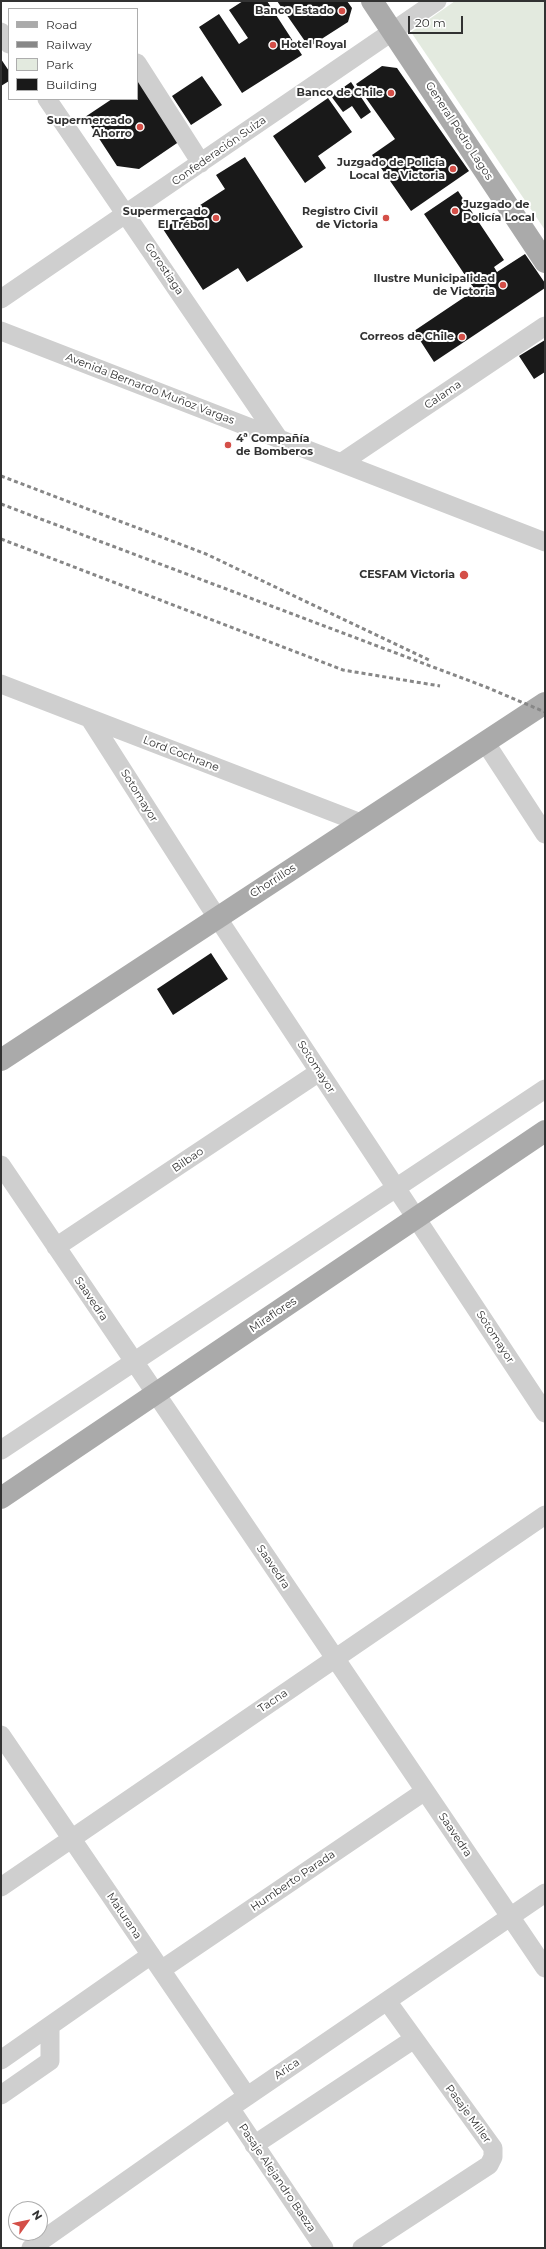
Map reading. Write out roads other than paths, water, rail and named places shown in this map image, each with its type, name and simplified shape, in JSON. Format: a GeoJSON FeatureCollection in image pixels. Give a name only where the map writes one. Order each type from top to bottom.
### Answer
{"type":"FeatureCollection","features":[{"type":"Feature","properties":{"kind":"main road","name":"General Pedro Lagos"},"geometry":{"type":"LineString","coordinates":[[372,1],[545,262]]}},
{"type":"Feature","properties":{"kind":"main road","name":"Chorrillos"},"geometry":{"type":"LineString","coordinates":[[1,1060],[545,703]]}},
{"type":"Feature","properties":{"kind":"main road","name":"Miraflores"},"geometry":{"type":"LineString","coordinates":[[1,1498],[417,1219],[545,1131]]}},
{"type":"Feature","properties":{"kind":"street","name":"Confederación Suiza"},"geometry":{"type":"LineString","coordinates":[[1,299],[437,1]]}},
{"type":"Feature","properties":{"kind":"street"},"geometry":{"type":"LineString","coordinates":[[1,32],[8,42]]}},
{"type":"Feature","properties":{"kind":"street"},"geometry":{"type":"LineString","coordinates":[[138,64],[202,163]]}},
{"type":"Feature","properties":{"kind":"street","name":"Gorostiaga"},"geometry":{"type":"LineString","coordinates":[[48,100],[127,214],[279,439]]}},
{"type":"Feature","properties":{"kind":"street","name":"Calama"},"geometry":{"type":"LineString","coordinates":[[341,463],[545,326]]}},
{"type":"Feature","properties":{"kind":"street","name":"Avenida Bernardo Muñoz Vargas"},"geometry":{"type":"LineString","coordinates":[[1,331],[545,542]]}},
{"type":"Feature","properties":{"kind":"street","name":"Lord Cochrane"},"geometry":{"type":"LineString","coordinates":[[1,684],[361,823]]}},
{"type":"Feature","properties":{"kind":"street","name":"Sotomayor"},"geometry":{"type":"LineString","coordinates":[[90,719],[218,918],[545,1413]]}},
{"type":"Feature","properties":{"kind":"street"},"geometry":{"type":"LineString","coordinates":[[486,742],[545,834]]}},
{"type":"Feature","properties":{"kind":"street","name":"Bilbao"},"geometry":{"type":"LineString","coordinates":[[56,1247],[319,1072]]}},
{"type":"Feature","properties":{"kind":"street"},"geometry":{"type":"LineString","coordinates":[[1,1450],[396,1189],[545,1088]]}},
{"type":"Feature","properties":{"kind":"street","name":"Saavedra"},"geometry":{"type":"LineString","coordinates":[[1,1165],[545,1968]]}},
{"type":"Feature","properties":{"kind":"street","name":"Tacna"},"geometry":{"type":"LineString","coordinates":[[1,1887],[545,1516]]}},
{"type":"Feature","properties":{"kind":"street","name":"Maturana"},"geometry":{"type":"LineString","coordinates":[[1,1735],[247,2096]]}},
{"type":"Feature","properties":{"kind":"street","name":"Humberto Parada"},"geometry":{"type":"LineString","coordinates":[[1,2060],[50,2026],[156,1963],[425,1791]]}},
{"type":"Feature","properties":{"kind":"street","name":"Arica"},"geometry":{"type":"LineString","coordinates":[[31,2248],[247,2096],[545,1893]]}},
{"type":"Feature","properties":{"kind":"street","name":"Pasaje Miller"},"geometry":{"type":"LineString","coordinates":[[362,2248],[489,2165],[493,2157],[493,2148],[387,2001]]}},
{"type":"Feature","properties":{"kind":"street"},"geometry":{"type":"LineString","coordinates":[[1,2095],[50,2061],[50,2026]]}},
{"type":"Feature","properties":{"kind":"street"},"geometry":{"type":"LineString","coordinates":[[254,2145],[414,2039]]}},
{"type":"Feature","properties":{"kind":"street","name":"Pasaje Alejandro Baeza"},"geometry":{"type":"LineString","coordinates":[[230,2108],[324,2248]]}},
{"type":"Feature","properties":{"kind":"railway"},"geometry":{"type":"LineString","coordinates":[[1,476],[206,554],[429,660]]}},
{"type":"Feature","properties":{"kind":"railway"},"geometry":{"type":"LineString","coordinates":[[1,504],[486,687],[545,712]]}},
{"type":"Feature","properties":{"kind":"railway"},"geometry":{"type":"LineString","coordinates":[[1,539],[343,670],[440,686]]}},
{"type":"Feature","properties":{"kind":"place","name":"Banco Estado"},"geometry":{"type":"Point","coordinates":[342,11]}},
{"type":"Feature","properties":{"kind":"place","name":"Hotel Royal"},"geometry":{"type":"Point","coordinates":[273,45]}},
{"type":"Feature","properties":{"kind":"place","name":"Banco de Chile"},"geometry":{"type":"Point","coordinates":[391,93]}},
{"type":"Feature","properties":{"kind":"place","name":"Supermercado Ahorro"},"geometry":{"type":"Point","coordinates":[140,127]}},
{"type":"Feature","properties":{"kind":"place","name":"Juzgado de Policía Local de Victoria"},"geometry":{"type":"Point","coordinates":[453,169]}},
{"type":"Feature","properties":{"kind":"place","name":"Juzgado de Policía Local"},"geometry":{"type":"Point","coordinates":[455,211]}},
{"type":"Feature","properties":{"kind":"place","name":"Supermercado El Trébol"},"geometry":{"type":"Point","coordinates":[216,218]}},
{"type":"Feature","properties":{"kind":"place","name":"Registro Civil de Victoria"},"geometry":{"type":"Point","coordinates":[386,218]}},
{"type":"Feature","properties":{"kind":"place","name":"Ilustre Municipalidad de Victoria"},"geometry":{"type":"Point","coordinates":[503,285]}},
{"type":"Feature","properties":{"kind":"place","name":"Correos de Chile"},"geometry":{"type":"Point","coordinates":[462,337]}},
{"type":"Feature","properties":{"kind":"place","name":"4ª Compañía de Bomberos"},"geometry":{"type":"Point","coordinates":[228,445]}},
{"type":"Feature","properties":{"kind":"place","name":"CESFAM Victoria"},"geometry":{"type":"Point","coordinates":[464,575]}}]}
